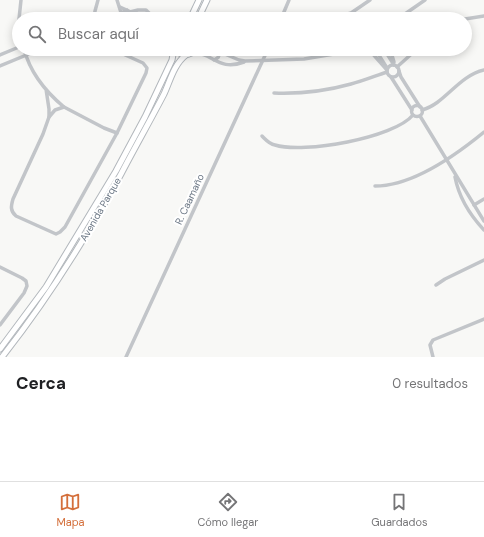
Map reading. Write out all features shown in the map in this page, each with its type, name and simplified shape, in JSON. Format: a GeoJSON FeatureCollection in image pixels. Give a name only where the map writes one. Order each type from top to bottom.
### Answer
{"type":"FeatureCollection","features":[{"type":"Feature","properties":{"kind":"street"},"geometry":{"type":"LineString","coordinates":[[20,12],[21,0]]}},
{"type":"Feature","properties":{"kind":"street"},"geometry":{"type":"LineString","coordinates":[[95,12],[98,0]]}},
{"type":"Feature","properties":{"kind":"street"},"geometry":{"type":"LineString","coordinates":[[117,0],[121,12]]}},
{"type":"Feature","properties":{"kind":"street"},"geometry":{"type":"LineString","coordinates":[[193,12],[199,0]]}},
{"type":"Feature","properties":{"kind":"street"},"geometry":{"type":"LineString","coordinates":[[201,12],[206,0]]}},
{"type":"Feature","properties":{"kind":"street"},"geometry":{"type":"LineString","coordinates":[[284,12],[289,0]]}},
{"type":"Feature","properties":{"kind":"street"},"geometry":{"type":"LineString","coordinates":[[352,12],[370,0]]}},
{"type":"Feature","properties":{"kind":"street"},"geometry":{"type":"LineString","coordinates":[[409,12],[424,0]]}},
{"type":"Feature","properties":{"kind":"street"},"geometry":{"type":"LineString","coordinates":[[120,7],[128,11],[146,10],[148,12]]}},
{"type":"Feature","properties":{"kind":"street"},"geometry":{"type":"LineString","coordinates":[[472,18],[484,16]]}},
{"type":"Feature","properties":{"kind":"street"},"geometry":{"type":"LineString","coordinates":[[0,55],[12,50]]}},
{"type":"Feature","properties":{"kind":"street"},"geometry":{"type":"LineString","coordinates":[[0,66],[26,56],[33,70],[46,89],[64,106],[104,128],[117,133]]}},
{"type":"Feature","properties":{"kind":"street"},"geometry":{"type":"LineString","coordinates":[[64,106],[55,110],[49,117],[43,134],[13,199],[11,208],[16,216],[54,233],[60,232],[65,227],[117,133],[146,73],[146,68],[143,63],[128,56]]}},
{"type":"Feature","properties":{"kind":"street","name":"Avenida Parque"},"geometry":{"type":"LineString","coordinates":[[0,349],[56,272],[116,170],[145,116],[173,56]]}},
{"type":"Feature","properties":{"kind":"street","name":"Avenida Parque"},"geometry":{"type":"LineString","coordinates":[[2,357],[52,289],[73,256],[120,176],[168,86],[178,63],[185,56]]}},
{"type":"Feature","properties":{"kind":"street"},"geometry":{"type":"LineString","coordinates":[[205,56],[228,65],[245,61]]}},
{"type":"Feature","properties":{"kind":"street"},"geometry":{"type":"LineString","coordinates":[[214,60],[220,56]]}},
{"type":"Feature","properties":{"kind":"street"},"geometry":{"type":"LineString","coordinates":[[229,56],[245,61],[292,60],[321,56]]}},
{"type":"Feature","properties":{"kind":"street","name":"R. Caamaño"},"geometry":{"type":"LineString","coordinates":[[126,357],[265,56]]}},
{"type":"Feature","properties":{"kind":"street"},"geometry":{"type":"LineString","coordinates":[[374,56],[387,70]]}},
{"type":"Feature","properties":{"kind":"street"},"geometry":{"type":"LineString","coordinates":[[379,56],[412,110],[413,115]]}},
{"type":"Feature","properties":{"kind":"street"},"geometry":{"type":"LineString","coordinates":[[388,56],[396,67],[396,76],[391,77]]}},
{"type":"Feature","properties":{"kind":"street"},"geometry":{"type":"LineString","coordinates":[[392,56],[401,77],[421,108],[422,113],[420,116],[484,221]]}},
{"type":"Feature","properties":{"kind":"street"},"geometry":{"type":"LineString","coordinates":[[396,67],[409,56]]}},
{"type":"Feature","properties":{"kind":"street"},"geometry":{"type":"LineString","coordinates":[[274,93],[294,94],[324,90],[352,84],[387,70],[390,66],[396,67]]}},
{"type":"Feature","properties":{"kind":"street"},"geometry":{"type":"LineString","coordinates":[[412,110],[415,107],[421,108],[430,106],[470,75],[484,70]]}},
{"type":"Feature","properties":{"kind":"street"},"geometry":{"type":"LineString","coordinates":[[46,89],[49,117]]}},
{"type":"Feature","properties":{"kind":"street"},"geometry":{"type":"LineString","coordinates":[[413,115],[416,117],[420,116]]}},
{"type":"Feature","properties":{"kind":"street"},"geometry":{"type":"LineString","coordinates":[[262,136],[268,142],[277,146],[302,147],[327,145],[356,140],[376,134],[399,125],[413,115]]}},
{"type":"Feature","properties":{"kind":"street"},"geometry":{"type":"LineString","coordinates":[[375,186],[392,185],[422,173],[446,160],[484,132]]}},
{"type":"Feature","properties":{"kind":"street"},"geometry":{"type":"LineString","coordinates":[[455,174],[457,187],[461,198],[475,220],[484,230]]}},
{"type":"Feature","properties":{"kind":"street"},"geometry":{"type":"LineString","coordinates":[[461,198],[468,194]]}},
{"type":"Feature","properties":{"kind":"street"},"geometry":{"type":"LineString","coordinates":[[474,205],[484,199]]}},
{"type":"Feature","properties":{"kind":"street"},"geometry":{"type":"LineString","coordinates":[[475,220],[481,216]]}},
{"type":"Feature","properties":{"kind":"street"},"geometry":{"type":"LineString","coordinates":[[436,285],[484,260]]}},
{"type":"Feature","properties":{"kind":"street"},"geometry":{"type":"LineString","coordinates":[[0,267],[22,278],[26,282],[27,286],[24,293],[0,325]]}},
{"type":"Feature","properties":{"kind":"street"},"geometry":{"type":"LineString","coordinates":[[432,357],[430,345],[433,340],[484,319]]}}]}
